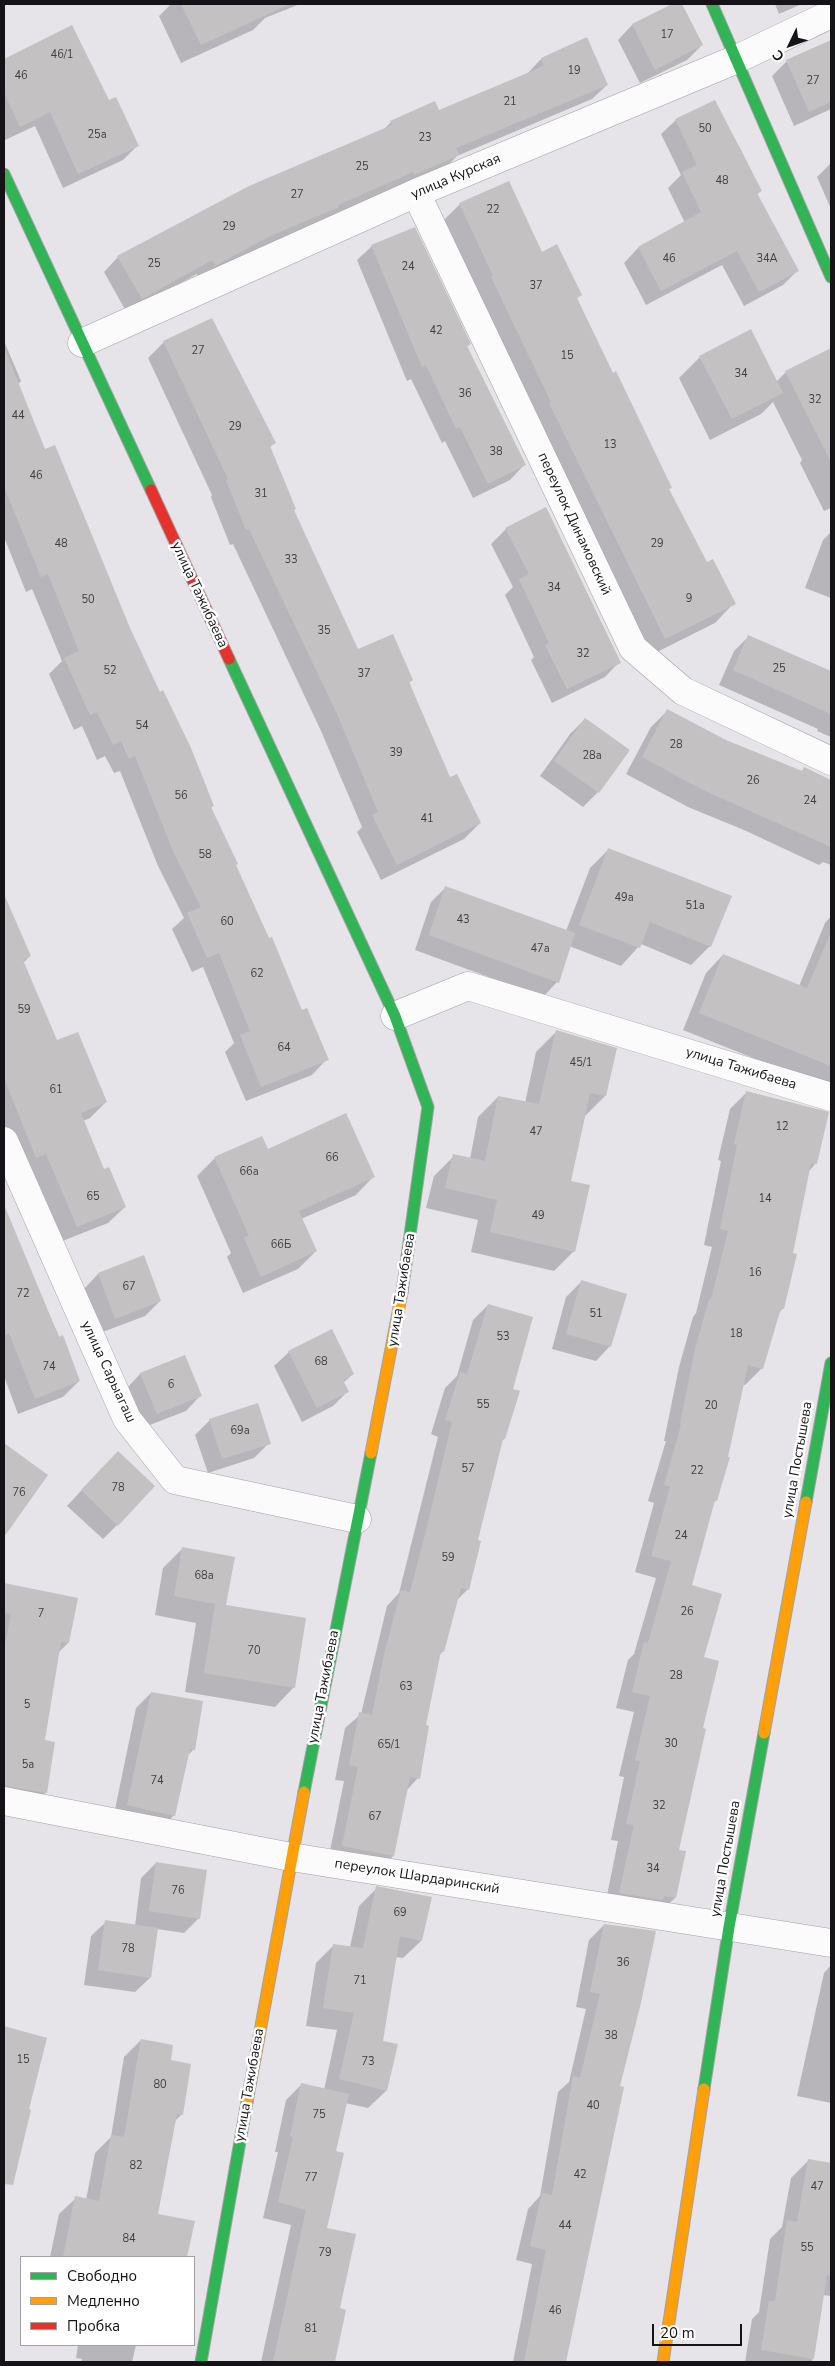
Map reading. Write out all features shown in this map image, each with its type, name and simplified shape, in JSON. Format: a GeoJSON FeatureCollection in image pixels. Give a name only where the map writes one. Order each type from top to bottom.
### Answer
{"type":"FeatureCollection","features":[{"type":"Feature","properties":{"kind":"street"},"geometry":{"type":"LineString","coordinates":[[712,4],[824,243],[831,277]]}},
{"type":"Feature","properties":{"kind":"street","name":"улица Курская"},"geometry":{"type":"LineString","coordinates":[[82,343],[416,193],[737,59],[831,14]]}},
{"type":"Feature","properties":{"kind":"street","name":"улица Тажибаева"},"geometry":{"type":"LineString","coordinates":[[4,174],[395,1016],[428,1107],[399,1317],[357,1519],[291,1858],[201,2362]]}},
{"type":"Feature","properties":{"kind":"street","name":"переулок Динамовский"},"geometry":{"type":"LineString","coordinates":[[416,193],[633,648],[683,691],[831,761]]}},
{"type":"Feature","properties":{"kind":"street","name":"улица Тажибаева"},"geometry":{"type":"LineString","coordinates":[[395,1016],[468,986],[831,1097]]}},
{"type":"Feature","properties":{"kind":"street","name":"улица Сарыагаш"},"geometry":{"type":"LineString","coordinates":[[4,1141],[127,1419],[175,1480],[357,1519]]}},
{"type":"Feature","properties":{"kind":"street","name":"улица Постышева"},"geometry":{"type":"LineString","coordinates":[[663,2362],[729,1927],[831,1363]]}},
{"type":"Feature","properties":{"kind":"street","name":"переулок Шардаринский"},"geometry":{"type":"LineString","coordinates":[[4,1801],[291,1858],[831,1943]]}},
{"type":"Feature","properties":{"kind":"building"},"geometry":{"type":"Polygon","coordinates":[[[181,4],[290,4],[201,45],[181,4]]]}},
{"type":"Feature","properties":{"kind":"building"},"geometry":{"type":"Polygon","coordinates":[[[672,4],[682,4],[703,45],[655,70],[632,24],[672,4]]]}},
{"type":"Feature","properties":{"kind":"building"},"geometry":{"type":"Polygon","coordinates":[[[72,25],[109,100],[116,97],[139,146],[78,174],[50,112],[20,127],[4,93],[4,59],[72,25]]]}},
{"type":"Feature","properties":{"kind":"building"},"geometry":{"type":"Polygon","coordinates":[[[587,37],[608,85],[456,148],[459,155],[414,175],[413,172],[338,205],[339,207],[268,237],[215,266],[212,260],[142,299],[117,256],[249,186],[392,125],[390,121],[435,101],[439,110],[544,66],[541,58],[587,37]]]}},
{"type":"Feature","properties":{"kind":"building"},"geometry":{"type":"Polygon","coordinates":[[[831,40],[831,102],[809,112],[786,60],[831,40]]]}},
{"type":"Feature","properties":{"kind":"building"},"geometry":{"type":"Polygon","coordinates":[[[715,100],[762,191],[757,193],[799,271],[759,292],[737,251],[661,291],[638,247],[701,212],[682,172],[697,165],[675,119],[715,100]]]}},
{"type":"Feature","properties":{"kind":"building"},"geometry":{"type":"Polygon","coordinates":[[[509,181],[542,252],[557,244],[582,295],[577,298],[613,373],[616,371],[672,488],[669,489],[707,562],[713,559],[736,604],[665,639],[549,403],[551,402],[491,277],[493,276],[459,203],[509,181]]]}},
{"type":"Feature","properties":{"kind":"building"},"geometry":{"type":"Polygon","coordinates":[[[415,227],[471,344],[467,346],[526,465],[488,484],[460,427],[456,429],[426,365],[422,367],[371,245],[415,227]]]}},
{"type":"Feature","properties":{"kind":"building"},"geometry":{"type":"Polygon","coordinates":[[[212,318],[276,443],[270,446],[296,509],[294,510],[358,649],[393,634],[413,680],[409,682],[450,777],[457,774],[481,823],[397,865],[372,815],[378,812],[337,714],[249,529],[246,530],[226,480],[228,479],[163,341],[212,318]]]}},
{"type":"Feature","properties":{"kind":"building"},"geometry":{"type":"Polygon","coordinates":[[[751,329],[783,393],[732,419],[699,356],[751,329]]]}},
{"type":"Feature","properties":{"kind":"building"},"geometry":{"type":"Polygon","coordinates":[[[4,347],[45,449],[55,445],[130,628],[160,692],[163,690],[191,748],[214,806],[211,807],[238,864],[236,865],[269,938],[272,937],[302,1010],[307,1008],[329,1060],[261,1087],[240,1035],[250,1031],[219,953],[207,958],[187,913],[201,907],[173,851],[135,756],[129,759],[121,741],[113,745],[97,712],[90,715],[64,658],[79,651],[48,574],[41,577],[4,487],[4,347]]]}},
{"type":"Feature","properties":{"kind":"building"},"geometry":{"type":"Polygon","coordinates":[[[831,348],[831,462],[785,371],[831,348]]]}},
{"type":"Feature","properties":{"kind":"building"},"geometry":{"type":"Polygon","coordinates":[[[546,507],[621,663],[567,689],[545,645],[549,643],[519,579],[529,574],[505,528],[546,507]]]}},
{"type":"Feature","properties":{"kind":"building"},"geometry":{"type":"Polygon","coordinates":[[[748,635],[831,671],[831,714],[733,670],[748,635]]]}},
{"type":"Feature","properties":{"kind":"building"},"geometry":{"type":"Polygon","coordinates":[[[667,709],[726,740],[802,771],[804,767],[831,780],[831,847],[705,791],[642,757],[667,709]]]}},
{"type":"Feature","properties":{"kind":"building"},"geometry":{"type":"Polygon","coordinates":[[[585,718],[630,750],[599,793],[554,761],[585,718]]]}},
{"type":"Feature","properties":{"kind":"building"},"geometry":{"type":"Polygon","coordinates":[[[608,848],[732,896],[711,947],[650,922],[640,948],[579,925],[608,848]]]}},
{"type":"Feature","properties":{"kind":"building"},"geometry":{"type":"Polygon","coordinates":[[[445,886],[575,933],[559,983],[429,935],[445,886]]]}},
{"type":"Feature","properties":{"kind":"building"},"geometry":{"type":"Polygon","coordinates":[[[4,894],[31,956],[23,960],[57,1040],[78,1032],[107,1102],[81,1113],[104,1169],[109,1167],[126,1207],[77,1227],[46,1154],[36,1158],[4,1078],[4,894]]]}},
{"type":"Feature","properties":{"kind":"building"},"geometry":{"type":"Polygon","coordinates":[[[831,932],[831,1066],[699,1013],[723,954],[807,988],[831,932]]]}},
{"type":"Feature","properties":{"kind":"building"},"geometry":{"type":"Polygon","coordinates":[[[556,1030],[617,1048],[606,1096],[590,1093],[571,1181],[590,1185],[575,1252],[490,1232],[497,1200],[445,1188],[453,1154],[485,1161],[498,1096],[539,1104],[556,1030]]]}},
{"type":"Feature","properties":{"kind":"building"},"geometry":{"type":"Polygon","coordinates":[[[746,1091],[829,1112],[817,1164],[811,1163],[793,1253],[797,1254],[784,1309],[781,1308],[763,1369],[748,1365],[728,1457],[730,1457],[717,1501],[715,1500],[692,1585],[722,1594],[704,1657],[719,1661],[703,1728],[706,1729],[679,1850],[686,1851],[676,1898],[664,1896],[663,1900],[619,1893],[634,1825],[626,1824],[640,1761],[635,1760],[650,1696],[632,1692],[644,1642],[648,1643],[671,1561],[651,1556],[670,1487],[664,1485],[681,1425],[695,1349],[709,1299],[711,1300],[728,1231],[720,1229],[737,1145],[734,1144],[746,1091]]]}},
{"type":"Feature","properties":{"kind":"building"},"geometry":{"type":"Polygon","coordinates":[[[346,1113],[375,1177],[299,1211],[317,1251],[261,1277],[244,1238],[249,1236],[214,1157],[262,1136],[268,1149],[346,1113]]]}},
{"type":"Feature","properties":{"kind":"building"},"geometry":{"type":"Polygon","coordinates":[[[4,1207],[59,1337],[63,1335],[80,1381],[35,1399],[9,1333],[4,1336],[4,1207]]]}},
{"type":"Feature","properties":{"kind":"building"},"geometry":{"type":"Polygon","coordinates":[[[144,1255],[161,1301],[115,1319],[98,1273],[144,1255]]]}},
{"type":"Feature","properties":{"kind":"building"},"geometry":{"type":"Polygon","coordinates":[[[581,1280],[627,1294],[611,1347],[566,1334],[581,1280]]]}},
{"type":"Feature","properties":{"kind":"building"},"geometry":{"type":"Polygon","coordinates":[[[488,1304],[533,1317],[513,1389],[520,1391],[505,1439],[503,1439],[478,1540],[481,1541],[469,1590],[461,1588],[444,1652],[441,1651],[426,1725],[429,1726],[420,1779],[410,1777],[394,1856],[342,1846],[358,1767],[349,1765],[359,1712],[372,1715],[384,1655],[401,1590],[410,1592],[427,1527],[452,1422],[445,1420],[460,1372],[467,1374],[488,1304]]]}},
{"type":"Feature","properties":{"kind":"building"},"geometry":{"type":"Polygon","coordinates":[[[332,1329],[354,1374],[343,1380],[349,1392],[317,1408],[288,1351],[332,1329]]]}},
{"type":"Feature","properties":{"kind":"building"},"geometry":{"type":"Polygon","coordinates":[[[185,1355],[202,1396],[157,1414],[140,1373],[185,1355]]]}},
{"type":"Feature","properties":{"kind":"building"},"geometry":{"type":"Polygon","coordinates":[[[258,1403],[271,1444],[222,1459],[209,1419],[258,1403]]]}},
{"type":"Feature","properties":{"kind":"building"},"geometry":{"type":"Polygon","coordinates":[[[4,1443],[48,1475],[4,1537],[4,1443]]]}},
{"type":"Feature","properties":{"kind":"building"},"geometry":{"type":"Polygon","coordinates":[[[118,1451],[155,1486],[118,1526],[81,1490],[118,1451]]]}},
{"type":"Feature","properties":{"kind":"building"},"geometry":{"type":"Polygon","coordinates":[[[182,1547],[235,1557],[226,1605],[306,1618],[295,1688],[204,1673],[215,1604],[174,1596],[182,1547]]]}},
{"type":"Feature","properties":{"kind":"building"},"geometry":{"type":"Polygon","coordinates":[[[4,1583],[78,1598],[69,1643],[61,1642],[45,1740],[55,1742],[47,1793],[4,1786],[4,1650],[11,1614],[4,1613],[4,1583]]]}},
{"type":"Feature","properties":{"kind":"building"},"geometry":{"type":"Polygon","coordinates":[[[151,1692],[203,1701],[195,1750],[190,1749],[175,1816],[127,1805],[151,1692]]]}},
{"type":"Feature","properties":{"kind":"building"},"geometry":{"type":"Polygon","coordinates":[[[156,1862],[207,1870],[200,1919],[149,1911],[156,1862]]]}},
{"type":"Feature","properties":{"kind":"building"},"geometry":{"type":"Polygon","coordinates":[[[376,1886],[432,1897],[422,1941],[400,1936],[383,2041],[398,2044],[387,2091],[339,2079],[354,2013],[323,2008],[333,1944],[363,1948],[376,1886]]]}},
{"type":"Feature","properties":{"kind":"building"},"geometry":{"type":"Polygon","coordinates":[[[105,1920],[158,1928],[151,1978],[98,1970],[105,1920]]]}},
{"type":"Feature","properties":{"kind":"building"},"geometry":{"type":"Polygon","coordinates":[[[604,1924],[656,1931],[641,2003],[620,2086],[624,2087],[566,2362],[524,2362],[546,2250],[530,2246],[542,2193],[552,2195],[573,2076],[580,2078],[600,1994],[590,1992],[604,1924]]]}},
{"type":"Feature","properties":{"kind":"building"},"geometry":{"type":"Polygon","coordinates":[[[4,2026],[47,2038],[29,2109],[31,2110],[13,2185],[4,2184],[4,2026]]]}},
{"type":"Feature","properties":{"kind":"building"},"geometry":{"type":"Polygon","coordinates":[[[141,2039],[173,2045],[171,2060],[191,2064],[183,2115],[177,2114],[158,2214],[195,2221],[187,2256],[63,2256],[75,2196],[99,2201],[111,2135],[124,2137],[141,2039]]]}},
{"type":"Feature","properties":{"kind":"building"},"geometry":{"type":"Polygon","coordinates":[[[301,2083],[349,2094],[336,2151],[344,2153],[327,2228],[356,2234],[340,2308],[346,2310],[335,2362],[273,2362],[306,2210],[278,2202],[293,2137],[290,2136],[301,2083]]]}},
{"type":"Feature","properties":{"kind":"building"},"geometry":{"type":"Polygon","coordinates":[[[808,2159],[831,2163],[831,2276],[827,2275],[814,2359],[761,2350],[769,2301],[775,2301],[787,2220],[797,2222],[808,2159]]]}},
{"type":"Feature","properties":{"kind":"traffic: fast"},"geometry":{"type":"LineString","coordinates":[[712,4],[831,277]]}},
{"type":"Feature","properties":{"kind":"traffic: fast"},"geometry":{"type":"LineString","coordinates":[[4,174],[151,490]]}},
{"type":"Feature","properties":{"kind":"traffic: fast"},"geometry":{"type":"LineString","coordinates":[[229,659],[395,1016],[428,1107],[402,1292]]}},
{"type":"Feature","properties":{"kind":"traffic: fast"},"geometry":{"type":"LineString","coordinates":[[806,1502],[831,1363]]}},
{"type":"Feature","properties":{"kind":"traffic: fast"},"geometry":{"type":"LineString","coordinates":[[304,1792],[371,1453]]}},
{"type":"Feature","properties":{"kind":"traffic: fast"},"geometry":{"type":"LineString","coordinates":[[704,2089],[729,1927],[764,1733]]}},
{"type":"Feature","properties":{"kind":"traffic: fast"},"geometry":{"type":"LineString","coordinates":[[201,2362],[247,2102]]}},
{"type":"Feature","properties":{"kind":"traffic: slow"},"geometry":{"type":"LineString","coordinates":[[371,1453],[402,1292]]}},
{"type":"Feature","properties":{"kind":"traffic: slow"},"geometry":{"type":"LineString","coordinates":[[764,1733],[806,1502]]}},
{"type":"Feature","properties":{"kind":"traffic: slow"},"geometry":{"type":"LineString","coordinates":[[247,2102],[304,1792]]}},
{"type":"Feature","properties":{"kind":"traffic: slow"},"geometry":{"type":"LineString","coordinates":[[663,2362],[704,2089]]}},
{"type":"Feature","properties":{"kind":"traffic: jam"},"geometry":{"type":"LineString","coordinates":[[151,490],[229,659]]}}]}
